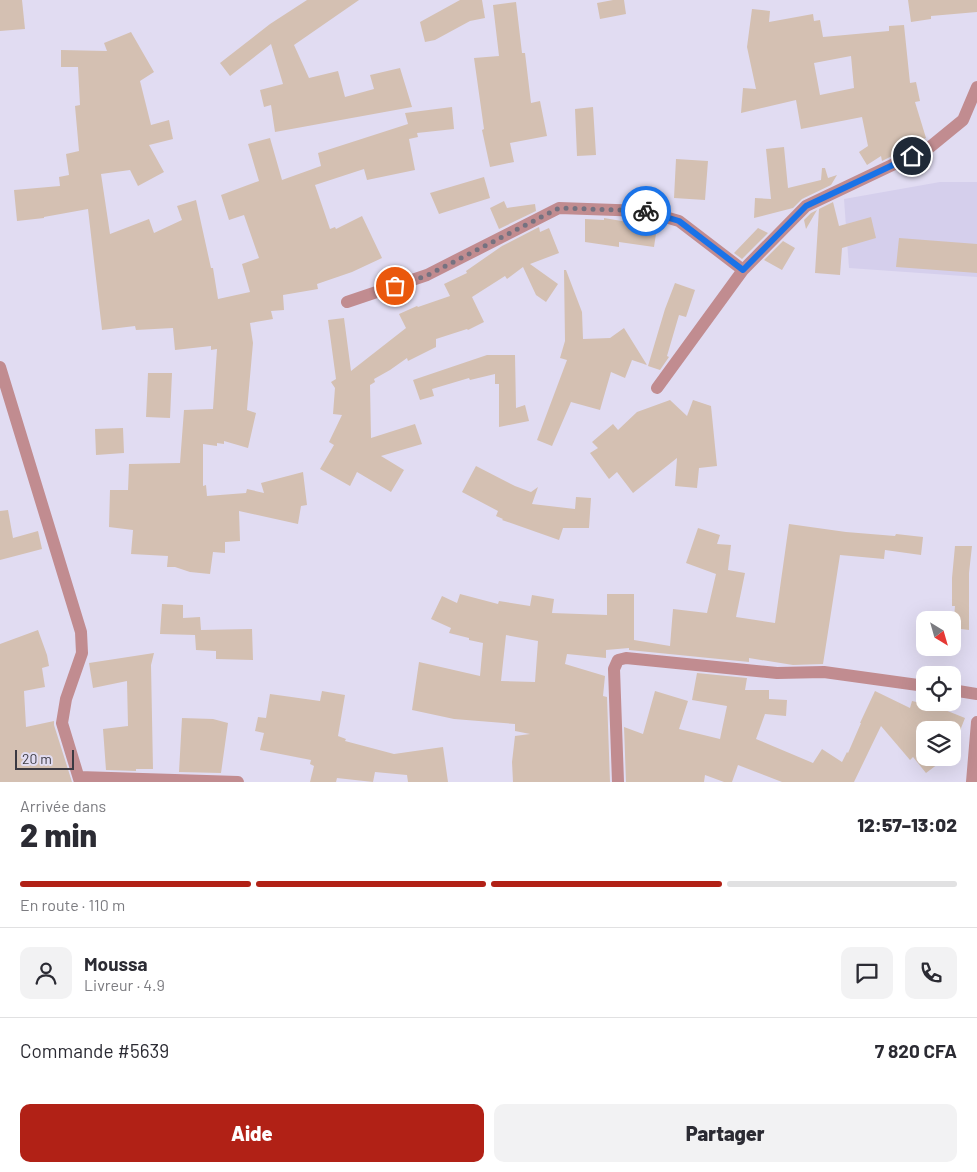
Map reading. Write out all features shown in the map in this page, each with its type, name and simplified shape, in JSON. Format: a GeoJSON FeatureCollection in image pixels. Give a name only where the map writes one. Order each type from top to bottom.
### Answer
{"type":"FeatureCollection","features":[{"type":"Feature","properties":{"kind":"street"},"geometry":{"type":"LineString","coordinates":[[963,120],[977,87]]}},
{"type":"Feature","properties":{"kind":"street"},"geometry":{"type":"LineString","coordinates":[[657,388],[743,270],[806,206],[930,147],[963,120],[977,114]]}},
{"type":"Feature","properties":{"kind":"street"},"geometry":{"type":"LineString","coordinates":[[348,302],[426,276],[559,208],[644,211],[679,221],[743,270]]}},
{"type":"Feature","properties":{"kind":"street"},"geometry":{"type":"LineString","coordinates":[[0,367],[81,632],[82,653],[66,698],[62,723],[79,780],[238,782]]}},
{"type":"Feature","properties":{"kind":"street"},"geometry":{"type":"LineString","coordinates":[[618,782],[614,670],[618,660],[626,658],[777,673],[824,672],[916,685]]}},
{"type":"Feature","properties":{"kind":"street"},"geometry":{"type":"LineString","coordinates":[[961,691],[977,694]]}},
{"type":"Feature","properties":{"kind":"street"},"geometry":{"type":"LineString","coordinates":[[972,782],[977,722]]}},
{"type":"Feature","properties":{"kind":"shaded area"},"geometry":{"type":"Polygon","coordinates":[[[940,182],[977,182],[977,277],[849,268],[844,199],[940,182]]]}},
{"type":"Feature","properties":{"kind":"building"},"geometry":{"type":"Polygon","coordinates":[[[0,0],[22,0],[25,29],[0,31],[0,0]]]}},
{"type":"Feature","properties":{"kind":"building"},"geometry":{"type":"Polygon","coordinates":[[[307,0],[359,0],[294,45],[309,78],[338,71],[345,97],[374,89],[370,75],[400,68],[412,107],[275,132],[271,105],[264,107],[260,90],[283,84],[271,44],[230,76],[220,63],[270,24],[307,0]]]}},
{"type":"Feature","properties":{"kind":"building"},"geometry":{"type":"Polygon","coordinates":[[[460,0],[482,0],[485,18],[470,21],[435,40],[425,42],[420,22],[460,0]]]}},
{"type":"Feature","properties":{"kind":"building"},"geometry":{"type":"Polygon","coordinates":[[[624,0],[626,14],[600,19],[597,3],[624,0]]]}},
{"type":"Feature","properties":{"kind":"building"},"geometry":{"type":"Polygon","coordinates":[[[908,0],[977,0],[977,12],[931,16],[931,19],[911,22],[908,0]]]}},
{"type":"Feature","properties":{"kind":"building"},"geometry":{"type":"Polygon","coordinates":[[[516,2],[522,53],[525,53],[531,103],[540,101],[547,136],[510,143],[514,162],[490,167],[482,130],[484,129],[474,58],[499,56],[493,5],[516,2]]]}},
{"type":"Feature","properties":{"kind":"building"},"geometry":{"type":"Polygon","coordinates":[[[752,9],[770,11],[769,22],[813,14],[814,21],[820,20],[823,37],[889,31],[889,26],[904,25],[910,83],[916,82],[920,101],[915,102],[926,138],[900,146],[902,151],[882,161],[881,156],[867,165],[859,152],[868,146],[862,117],[801,129],[796,100],[741,113],[743,88],[756,89],[747,47],[752,9]],[[851,56],[814,63],[820,95],[854,88],[851,56]]]}},
{"type":"Feature","properties":{"kind":"building"},"geometry":{"type":"Polygon","coordinates":[[[131,32],[154,72],[140,81],[151,125],[169,120],[173,139],[149,145],[164,172],[138,186],[130,170],[101,174],[110,234],[149,219],[154,233],[182,220],[177,206],[196,200],[211,268],[213,268],[218,299],[250,292],[242,264],[259,258],[244,215],[229,220],[221,195],[259,181],[248,144],[270,138],[282,180],[321,166],[318,153],[408,124],[405,113],[452,107],[454,129],[417,133],[418,137],[409,139],[415,170],[367,180],[364,169],[315,185],[330,229],[335,227],[336,229],[362,216],[382,258],[352,272],[317,284],[318,289],[283,295],[284,310],[271,311],[273,319],[250,323],[253,343],[247,410],[256,413],[248,448],[224,441],[224,444],[217,443],[217,446],[203,444],[203,486],[206,485],[207,496],[246,493],[247,489],[264,493],[261,483],[303,472],[307,505],[301,506],[298,524],[239,511],[240,541],[225,542],[225,553],[213,552],[210,574],[167,567],[168,556],[131,554],[133,530],[109,527],[110,490],[128,490],[129,464],[180,463],[184,410],[213,409],[217,349],[211,350],[211,346],[175,350],[173,328],[136,330],[135,326],[102,330],[88,209],[44,218],[17,221],[14,190],[60,186],[59,177],[69,175],[66,154],[79,151],[75,106],[80,105],[78,67],[61,67],[61,50],[107,51],[104,43],[131,32]]]}},
{"type":"Feature","properties":{"kind":"building"},"geometry":{"type":"Polygon","coordinates":[[[593,107],[596,155],[577,156],[575,109],[593,107]]]}},
{"type":"Feature","properties":{"kind":"building"},"geometry":{"type":"Polygon","coordinates":[[[784,147],[788,188],[821,180],[822,168],[825,168],[828,178],[837,175],[831,185],[802,199],[793,208],[754,218],[755,198],[771,199],[766,149],[784,147]]]}},
{"type":"Feature","properties":{"kind":"building"},"geometry":{"type":"Polygon","coordinates":[[[676,159],[708,161],[705,200],[674,198],[676,159]]]}},
{"type":"Feature","properties":{"kind":"building"},"geometry":{"type":"Polygon","coordinates":[[[484,177],[490,198],[439,214],[430,193],[484,177]]]}},
{"type":"Feature","properties":{"kind":"building"},"geometry":{"type":"Polygon","coordinates":[[[504,201],[507,208],[535,204],[536,211],[499,229],[490,208],[504,201]]]}},
{"type":"Feature","properties":{"kind":"building"},"geometry":{"type":"Polygon","coordinates":[[[833,202],[839,226],[871,217],[876,238],[842,248],[840,275],[815,273],[819,209],[833,202]]]}},
{"type":"Feature","properties":{"kind":"building"},"geometry":{"type":"Polygon","coordinates":[[[817,210],[806,229],[804,220],[817,210]]]}},
{"type":"Feature","properties":{"kind":"building"},"geometry":{"type":"Polygon","coordinates":[[[604,218],[657,227],[654,247],[619,242],[619,247],[585,242],[585,219],[604,220],[604,218]]]}},
{"type":"Feature","properties":{"kind":"building"},"geometry":{"type":"Polygon","coordinates":[[[539,227],[540,232],[549,228],[559,253],[530,264],[558,284],[546,302],[536,295],[523,267],[507,279],[505,276],[472,297],[484,322],[468,330],[436,339],[436,347],[408,361],[407,358],[374,379],[375,382],[370,385],[371,438],[415,424],[422,444],[381,456],[404,470],[391,492],[357,472],[350,486],[320,469],[334,445],[329,442],[342,415],[333,414],[335,388],[331,382],[336,379],[328,320],[344,318],[351,371],[406,328],[399,314],[417,306],[450,296],[444,284],[467,273],[466,271],[502,246],[539,227]]]}},
{"type":"Feature","properties":{"kind":"building"},"geometry":{"type":"Polygon","coordinates":[[[758,228],[768,233],[742,259],[734,253],[758,228]]]}},
{"type":"Feature","properties":{"kind":"building"},"geometry":{"type":"Polygon","coordinates":[[[899,238],[977,244],[977,273],[896,267],[899,238]]]}},
{"type":"Feature","properties":{"kind":"building"},"geometry":{"type":"Polygon","coordinates":[[[783,241],[795,248],[782,270],[764,260],[783,241]]]}},
{"type":"Feature","properties":{"kind":"building"},"geometry":{"type":"Polygon","coordinates":[[[564,270],[566,270],[582,312],[583,339],[610,338],[624,328],[647,365],[632,360],[625,378],[611,372],[600,410],[571,402],[552,446],[537,440],[567,360],[560,358],[565,341],[564,270]]]}},
{"type":"Feature","properties":{"kind":"building"},"geometry":{"type":"Polygon","coordinates":[[[675,283],[695,290],[686,317],[679,315],[667,356],[669,357],[660,370],[648,366],[675,283]]]}},
{"type":"Feature","properties":{"kind":"building"},"geometry":{"type":"Polygon","coordinates":[[[487,355],[515,355],[516,408],[525,405],[529,421],[499,427],[499,384],[495,384],[495,374],[470,380],[469,378],[432,389],[434,396],[420,400],[413,380],[487,355]]]}},
{"type":"Feature","properties":{"kind":"building"},"geometry":{"type":"Polygon","coordinates":[[[148,373],[172,373],[170,418],[146,417],[148,373]]]}},
{"type":"Feature","properties":{"kind":"building"},"geometry":{"type":"Polygon","coordinates":[[[670,400],[687,416],[693,400],[711,406],[717,466],[699,468],[697,488],[675,486],[677,458],[633,493],[617,472],[609,479],[590,453],[598,448],[592,442],[613,424],[618,430],[637,412],[670,400]]]}},
{"type":"Feature","properties":{"kind":"building"},"geometry":{"type":"Polygon","coordinates":[[[123,428],[124,453],[96,455],[95,429],[123,428]]]}},
{"type":"Feature","properties":{"kind":"building"},"geometry":{"type":"Polygon","coordinates":[[[476,466],[531,492],[538,487],[532,504],[575,509],[576,497],[591,498],[589,528],[563,528],[559,540],[502,520],[496,516],[498,511],[462,492],[476,466]]]}},
{"type":"Feature","properties":{"kind":"building"},"geometry":{"type":"Polygon","coordinates":[[[8,510],[13,538],[38,531],[42,549],[0,560],[0,511],[8,510]]]}},
{"type":"Feature","properties":{"kind":"building"},"geometry":{"type":"Polygon","coordinates":[[[789,524],[846,532],[923,537],[921,555],[885,550],[884,559],[840,555],[823,664],[793,665],[749,658],[749,662],[629,650],[629,648],[606,650],[606,658],[567,654],[565,664],[605,676],[603,696],[607,697],[610,782],[513,782],[512,762],[515,736],[530,734],[515,731],[515,724],[454,719],[412,710],[419,662],[480,676],[483,643],[449,633],[451,628],[431,619],[442,596],[457,603],[460,594],[498,604],[499,601],[530,606],[532,595],[554,599],[552,613],[607,615],[607,594],[634,594],[634,640],[670,646],[673,609],[707,613],[716,574],[686,563],[698,528],[720,535],[717,544],[731,545],[728,570],[745,573],[736,617],[775,623],[789,524]],[[506,635],[501,681],[535,682],[538,641],[506,635]]]}},
{"type":"Feature","properties":{"kind":"building"},"geometry":{"type":"Polygon","coordinates":[[[955,546],[972,546],[969,573],[969,630],[961,629],[961,611],[955,611],[955,606],[952,606],[955,546]]]}},
{"type":"Feature","properties":{"kind":"building"},"geometry":{"type":"Polygon","coordinates":[[[162,604],[183,605],[183,618],[200,617],[201,630],[252,629],[253,660],[216,659],[216,651],[196,650],[195,635],[160,634],[162,604]]]}},
{"type":"Feature","properties":{"kind":"building"},"geometry":{"type":"Polygon","coordinates":[[[38,630],[49,666],[42,668],[45,687],[24,691],[26,727],[54,721],[72,782],[0,782],[0,644],[38,630]]]}},
{"type":"Feature","properties":{"kind":"building"},"geometry":{"type":"Polygon","coordinates":[[[154,653],[151,665],[153,769],[136,769],[136,771],[106,770],[103,729],[128,726],[127,681],[93,688],[89,663],[154,653]]]}},
{"type":"Feature","properties":{"kind":"building"},"geometry":{"type":"Polygon","coordinates":[[[697,673],[747,678],[745,690],[769,690],[769,699],[787,700],[786,716],[765,714],[756,739],[813,763],[822,749],[842,762],[848,753],[875,691],[910,708],[912,701],[916,702],[916,711],[948,711],[965,718],[961,728],[961,721],[916,721],[916,761],[913,757],[910,760],[881,726],[854,782],[782,782],[738,765],[732,782],[724,782],[705,775],[704,782],[626,782],[624,727],[643,734],[655,691],[688,701],[679,729],[720,739],[727,706],[692,700],[697,673]]]}},
{"type":"Feature","properties":{"kind":"building"},"geometry":{"type":"Polygon","coordinates":[[[322,691],[345,695],[338,736],[346,739],[345,741],[394,754],[443,747],[448,782],[408,782],[407,775],[375,772],[373,782],[337,778],[336,782],[310,782],[314,766],[310,764],[311,760],[260,750],[264,733],[255,731],[258,717],[266,718],[270,694],[320,701],[322,691]]]}},
{"type":"Feature","properties":{"kind":"building"},"geometry":{"type":"Polygon","coordinates":[[[182,718],[213,719],[228,723],[221,773],[179,772],[182,718]]]}},
{"type":"Feature","properties":{"kind":"building"},"geometry":{"type":"Polygon","coordinates":[[[920,766],[935,766],[926,773],[920,766]]]}},
{"type":"Feature","properties":{"kind":"way so far"},"geometry":{"type":"LineString","coordinates":[[395,286],[426,276],[559,208],[646,211]]}},
{"type":"Feature","properties":{"kind":"route"},"geometry":{"type":"LineString","coordinates":[[646,211],[679,221],[743,270],[806,206],[912,156]]}}]}
